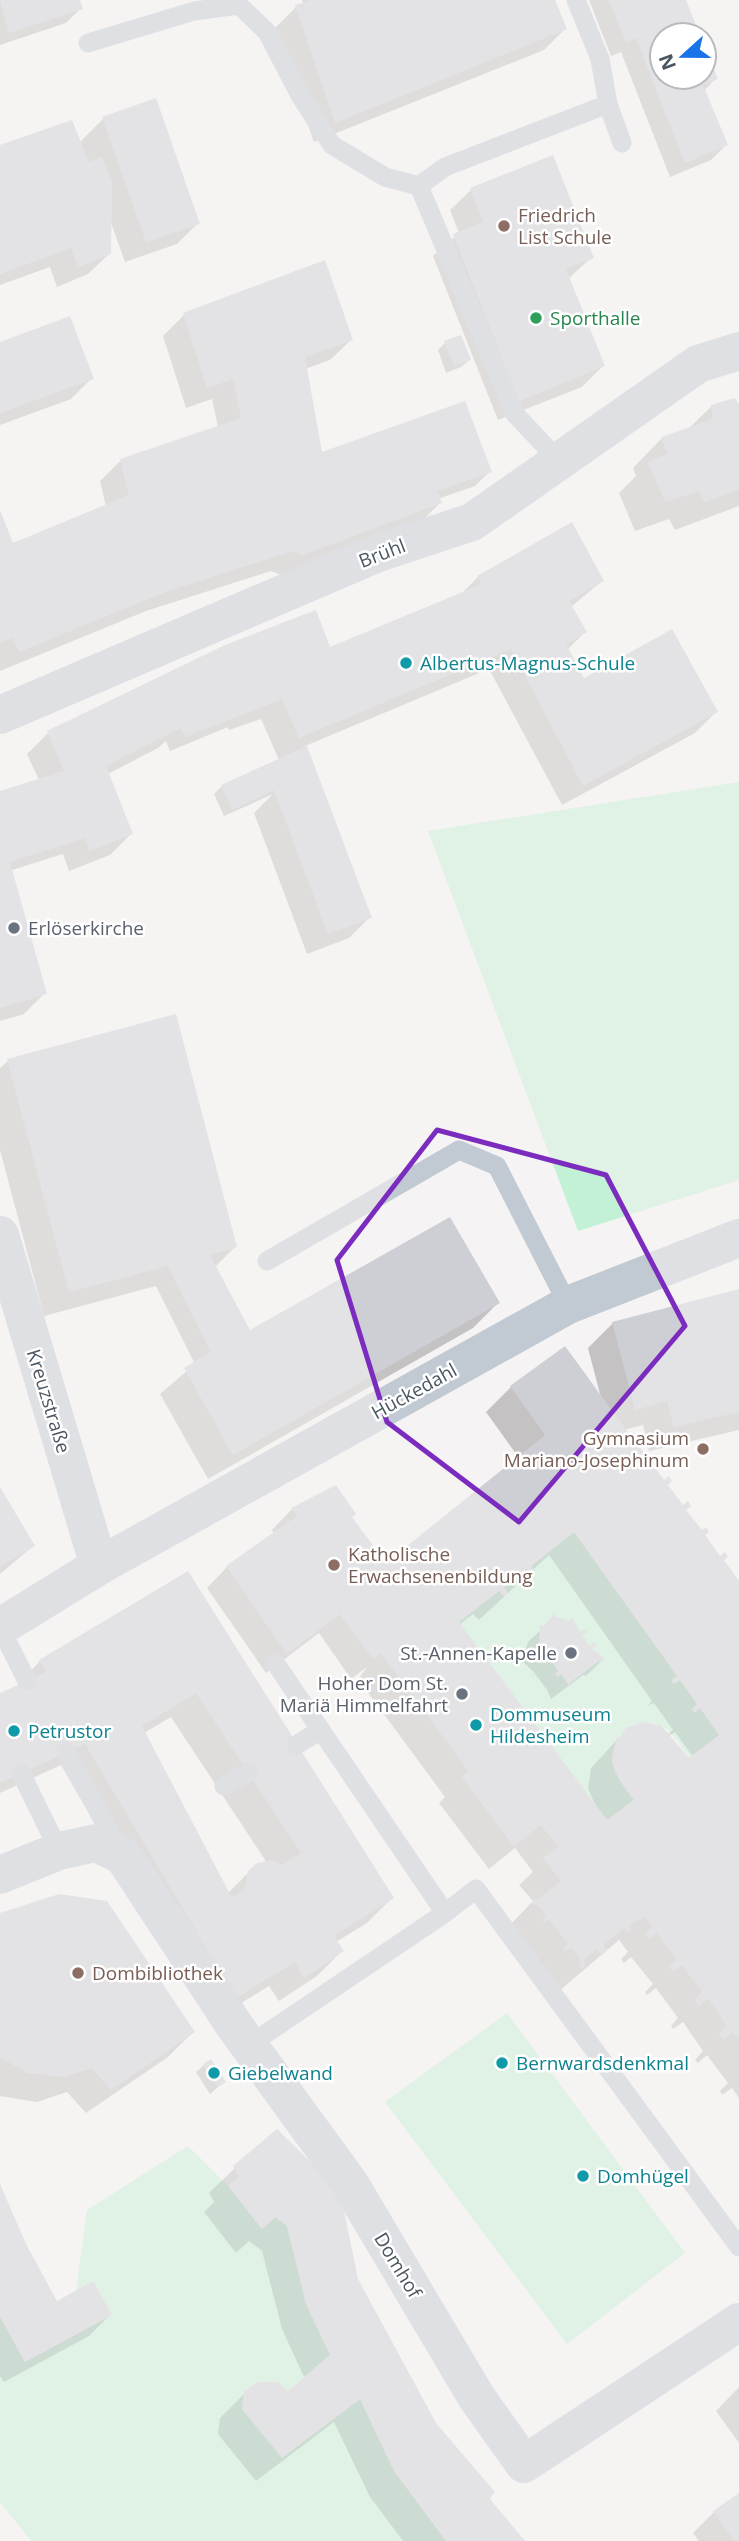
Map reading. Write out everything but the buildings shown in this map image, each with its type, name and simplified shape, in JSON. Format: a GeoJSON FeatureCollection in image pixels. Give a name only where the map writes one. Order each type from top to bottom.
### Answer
{"type":"FeatureCollection","features":[{"type":"Feature","properties":{"kind":"street","name":"Brühl"},"geometry":{"type":"LineString","coordinates":[[0,715],[378,554],[472,522],[698,364],[739,351]]}},
{"type":"Feature","properties":{"kind":"street","name":"Kreuzstraße"},"geometry":{"type":"LineString","coordinates":[[0,1235],[99,1566]]}},
{"type":"Feature","properties":{"kind":"street","name":"Hückedahl"},"geometry":{"type":"LineString","coordinates":[[0,1627],[99,1566],[568,1305],[739,1238]]}},
{"type":"Feature","properties":{"kind":"street"},"geometry":{"type":"LineString","coordinates":[[0,1875],[59,1851],[96,1843],[123,1856]]}},
{"type":"Feature","properties":{"kind":"street","name":"Domhof"},"geometry":{"type":"LineString","coordinates":[[123,1856],[249,2045],[350,2184],[477,2398],[524,2464],[739,2322]]}},
{"type":"Feature","properties":{"kind":"lane"},"geometry":{"type":"LineString","coordinates":[[576,0],[600,59],[608,104],[622,143]]}},
{"type":"Feature","properties":{"kind":"lane"},"geometry":{"type":"LineString","coordinates":[[88,43],[194,11],[239,5],[267,32],[301,97],[332,145],[385,177],[419,186]]}},
{"type":"Feature","properties":{"kind":"lane"},"geometry":{"type":"LineString","coordinates":[[419,186],[445,167],[608,104]]}},
{"type":"Feature","properties":{"kind":"lane"},"geometry":{"type":"LineString","coordinates":[[419,186],[515,414],[560,462]]}},
{"type":"Feature","properties":{"kind":"lane"},"geometry":{"type":"LineString","coordinates":[[267,1261],[459,1150],[496,1166],[568,1305]]}},
{"type":"Feature","properties":{"kind":"lane"},"geometry":{"type":"LineString","coordinates":[[0,1627],[27,1681]]}},
{"type":"Feature","properties":{"kind":"lane"},"geometry":{"type":"LineString","coordinates":[[276,1664],[445,1913]]}},
{"type":"Feature","properties":{"kind":"lane"},"geometry":{"type":"LineString","coordinates":[[296,1745],[321,1730]]}},
{"type":"Feature","properties":{"kind":"lane","name":"Domhof"},"geometry":{"type":"LineString","coordinates":[[66,1752],[123,1856]]}},
{"type":"Feature","properties":{"kind":"lane"},"geometry":{"type":"LineString","coordinates":[[224,1786],[249,1772]]}},
{"type":"Feature","properties":{"kind":"lane"},"geometry":{"type":"LineString","coordinates":[[21,1773],[59,1851]]}},
{"type":"Feature","properties":{"kind":"lane"},"geometry":{"type":"LineString","coordinates":[[249,2045],[445,1913],[475,1889],[739,2247]]}},
{"type":"Feature","properties":{"kind":"highlighted area"},"geometry":{"type":"Polygon","coordinates":[[[437,1130],[606,1175],[685,1326],[519,1522],[387,1422],[337,1260],[437,1130]]]}},
{"type":"Feature","properties":{"kind":"green space"},"geometry":{"type":"Polygon","coordinates":[[[739,782],[739,1180],[578,1231],[428,831],[739,782]]]}},
{"type":"Feature","properties":{"kind":"green space"},"geometry":{"type":"Polygon","coordinates":[[[574,1532],[677,1676],[672,1680],[680,1680],[697,1704],[692,1709],[695,1712],[700,1708],[719,1735],[689,1758],[673,1735],[660,1725],[642,1723],[626,1730],[615,1744],[612,1762],[618,1777],[634,1800],[607,1820],[459,1622],[499,1591],[504,1596],[508,1594],[504,1587],[527,1569],[532,1574],[535,1571],[531,1566],[574,1532]]]}},
{"type":"Feature","properties":{"kind":"green space"},"geometry":{"type":"Polygon","coordinates":[[[507,2013],[685,2253],[567,2344],[385,2102],[507,2013]]]}},
{"type":"Feature","properties":{"kind":"green space"},"geometry":{"type":"Polygon","coordinates":[[[188,2146],[228,2186],[262,2229],[275,2217],[287,2226],[306,2304],[330,2355],[288,2391],[278,2382],[258,2382],[244,2391],[242,2409],[282,2457],[360,2399],[394,2471],[446,2541],[31,2541],[0,2502],[0,2317],[25,2362],[112,2315],[93,2282],[76,2291],[87,2210],[188,2146]]]}},
{"type":"Feature","properties":{"kind":"place","name":"Friedrich List Schule"},"geometry":{"type":"Point","coordinates":[504,226]}},
{"type":"Feature","properties":{"kind":"place","name":"Sporthalle"},"geometry":{"type":"Point","coordinates":[536,318]}},
{"type":"Feature","properties":{"kind":"place","name":"Albertus-Magnus-Schule"},"geometry":{"type":"Point","coordinates":[406,663]}},
{"type":"Feature","properties":{"kind":"place","name":"Erlöserkirche"},"geometry":{"type":"Point","coordinates":[14,928]}},
{"type":"Feature","properties":{"kind":"place","name":"Gymnasium Mariano-Josephinum"},"geometry":{"type":"Point","coordinates":[703,1449]}},
{"type":"Feature","properties":{"kind":"place","name":"Katholische Erwachsenenbildung"},"geometry":{"type":"Point","coordinates":[334,1565]}},
{"type":"Feature","properties":{"kind":"place","name":"St.-Annen-Kapelle"},"geometry":{"type":"Point","coordinates":[571,1653]}},
{"type":"Feature","properties":{"kind":"place","name":"Hoher Dom St. Mariä Himmelfahrt"},"geometry":{"type":"Point","coordinates":[462,1694]}},
{"type":"Feature","properties":{"kind":"place","name":"Dommuseum Hildesheim"},"geometry":{"type":"Point","coordinates":[476,1725]}},
{"type":"Feature","properties":{"kind":"place","name":"Petrustor"},"geometry":{"type":"Point","coordinates":[14,1731]}},
{"type":"Feature","properties":{"kind":"place","name":"Dombibliothek"},"geometry":{"type":"Point","coordinates":[78,1973]}},
{"type":"Feature","properties":{"kind":"place","name":"Bernwardsdenkmal"},"geometry":{"type":"Point","coordinates":[502,2063]}},
{"type":"Feature","properties":{"kind":"place","name":"Giebelwand"},"geometry":{"type":"Point","coordinates":[214,2073]}},
{"type":"Feature","properties":{"kind":"place","name":"Domhügel"},"geometry":{"type":"Point","coordinates":[583,2176]}}]}
